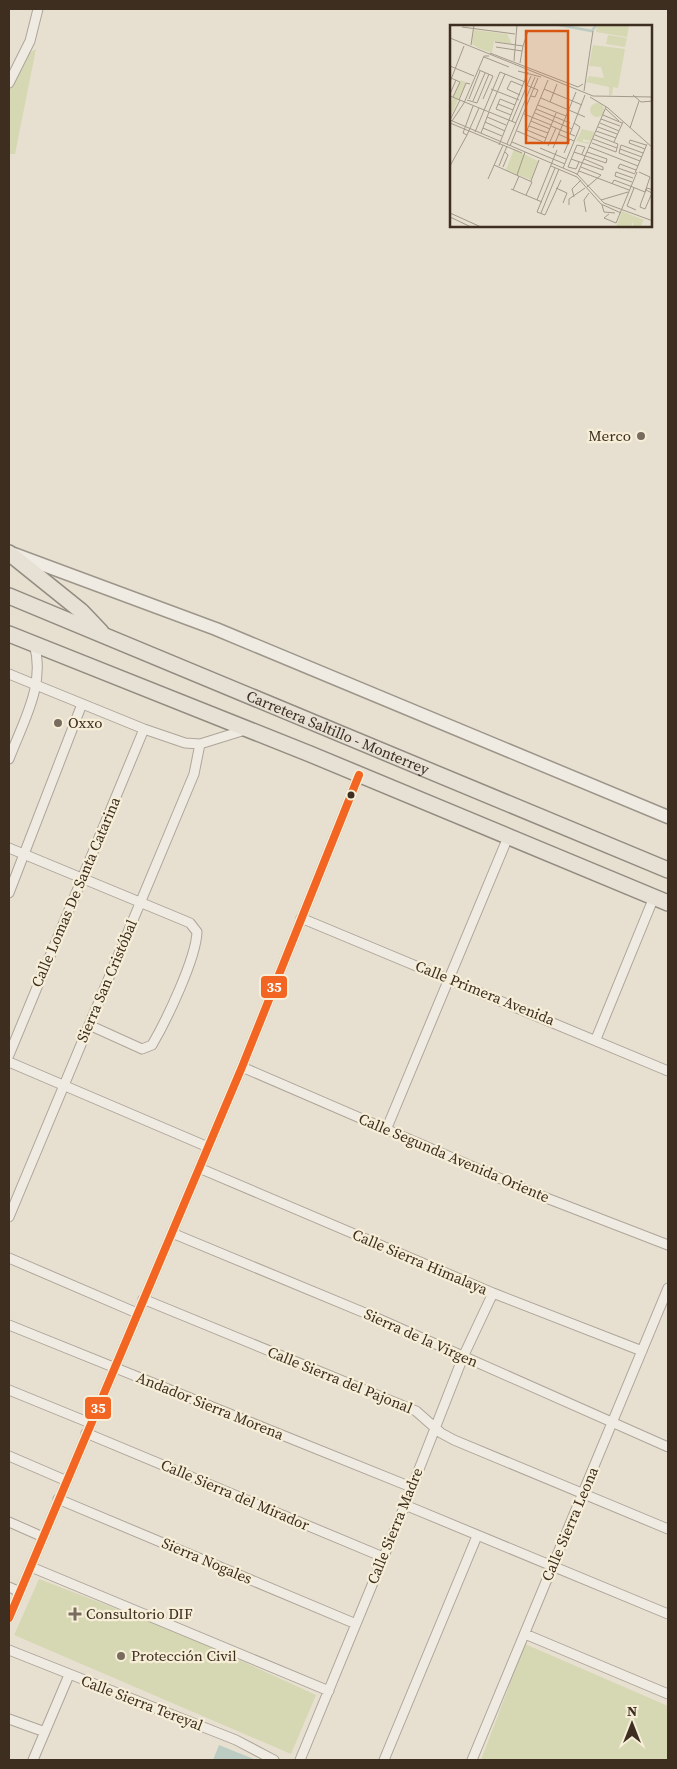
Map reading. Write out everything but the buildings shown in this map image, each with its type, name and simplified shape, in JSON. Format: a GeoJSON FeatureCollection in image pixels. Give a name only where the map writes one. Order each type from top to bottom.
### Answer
{"type":"FeatureCollection","features":[{"type":"Feature","properties":{"kind":"main road"},"geometry":{"type":"LineString","coordinates":[[9,552],[81,610],[106,637]]}},
{"type":"Feature","properties":{"kind":"main road","name":"Carretera Saltillo - Monterrey"},"geometry":{"type":"LineString","coordinates":[[9,596],[668,870]]}},
{"type":"Feature","properties":{"kind":"main road","name":"Carretera Saltillo - Monterrey"},"geometry":{"type":"LineString","coordinates":[[9,634],[249,729],[661,900]]}},
{"type":"Feature","properties":{"kind":"street"},"geometry":{"type":"LineString","coordinates":[[9,83],[30,41],[38,9]]}},
{"type":"Feature","properties":{"kind":"street"},"geometry":{"type":"LineString","coordinates":[[9,552],[216,628],[668,817]]}},
{"type":"Feature","properties":{"kind":"street"},"geometry":{"type":"LineString","coordinates":[[9,759],[37,686],[38,658],[34,644]]}},
{"type":"Feature","properties":{"kind":"street"},"geometry":{"type":"LineString","coordinates":[[9,674],[144,729],[185,743],[200,744],[249,729]]}},
{"type":"Feature","properties":{"kind":"street"},"geometry":{"type":"LineString","coordinates":[[9,893],[82,704]]}},
{"type":"Feature","properties":{"kind":"street","name":"Calle Lomas De Santa Catarina"},"geometry":{"type":"LineString","coordinates":[[9,1055],[144,729]]}},
{"type":"Feature","properties":{"kind":"street","name":"Sierra San Cristóbal"},"geometry":{"type":"LineString","coordinates":[[9,1217],[194,774],[200,744]]}},
{"type":"Feature","properties":{"kind":"street"},"geometry":{"type":"LineString","coordinates":[[9,1618],[113,1367],[242,1067],[359,774]]}},
{"type":"Feature","properties":{"kind":"street"},"geometry":{"type":"LineString","coordinates":[[386,1130],[447,978],[508,837]]}},
{"type":"Feature","properties":{"kind":"street"},"geometry":{"type":"LineString","coordinates":[[9,848],[190,923],[197,932],[195,946],[184,976],[155,1040],[149,1048],[138,1048],[88,1025]]}},
{"type":"Feature","properties":{"kind":"street"},"geometry":{"type":"LineString","coordinates":[[596,1039],[661,900]]}},
{"type":"Feature","properties":{"kind":"street","name":"Calle Primera Avenida"},"geometry":{"type":"LineString","coordinates":[[302,918],[596,1039],[668,1071]]}},
{"type":"Feature","properties":{"kind":"street"},"geometry":{"type":"LineString","coordinates":[[9,1062],[208,1147]]}},
{"type":"Feature","properties":{"kind":"street","name":"Calle Segunda Avenida Oriente"},"geometry":{"type":"LineString","coordinates":[[242,1067],[536,1194],[668,1245]]}},
{"type":"Feature","properties":{"kind":"street","name":"Calle Sierra Himalaya"},"geometry":{"type":"LineString","coordinates":[[200,1168],[493,1293],[642,1351]]}},
{"type":"Feature","properties":{"kind":"street","name":"Sierra de la Virgen"},"geometry":{"type":"LineString","coordinates":[[172,1233],[377,1318],[668,1447]]}},
{"type":"Feature","properties":{"kind":"street"},"geometry":{"type":"LineString","coordinates":[[9,1258],[137,1313]]}},
{"type":"Feature","properties":{"kind":"street","name":"Calle Sierra Leona"},"geometry":{"type":"LineString","coordinates":[[472,1760],[668,1288]]}},
{"type":"Feature","properties":{"kind":"street","name":"Calle Sierra Madre"},"geometry":{"type":"LineString","coordinates":[[300,1760],[405,1505],[463,1356],[493,1293]]}},
{"type":"Feature","properties":{"kind":"street","name":"Calle Sierra del Pajonal"},"geometry":{"type":"LineString","coordinates":[[143,1300],[416,1411],[435,1428],[454,1440],[582,1495],[668,1529]]}},
{"type":"Feature","properties":{"kind":"street","name":"Andador Sierra Morena"},"geometry":{"type":"LineString","coordinates":[[9,1325],[411,1487]]}},
{"type":"Feature","properties":{"kind":"street"},"geometry":{"type":"LineString","coordinates":[[9,1390],[90,1423]]}},
{"type":"Feature","properties":{"kind":"street","name":"Calle Sierra del Mirador"},"geometry":{"type":"LineString","coordinates":[[86,1433],[383,1558]]}},
{"type":"Feature","properties":{"kind":"street"},"geometry":{"type":"LineString","coordinates":[[9,1456],[67,1480]]}},
{"type":"Feature","properties":{"kind":"street","name":"Sierra Nogales"},"geometry":{"type":"LineString","coordinates":[[58,1499],[356,1624]]}},
{"type":"Feature","properties":{"kind":"street"},"geometry":{"type":"LineString","coordinates":[[405,1505],[668,1614]]}},
{"type":"Feature","properties":{"kind":"street"},"geometry":{"type":"LineString","coordinates":[[9,1522],[43,1537]]}},
{"type":"Feature","properties":{"kind":"street"},"geometry":{"type":"LineString","coordinates":[[384,1760],[477,1536]]}},
{"type":"Feature","properties":{"kind":"street"},"geometry":{"type":"LineString","coordinates":[[31,1567],[329,1691]]}},
{"type":"Feature","properties":{"kind":"street"},"geometry":{"type":"LineString","coordinates":[[9,1587],[20,1592]]}},
{"type":"Feature","properties":{"kind":"street"},"geometry":{"type":"LineString","coordinates":[[525,1634],[668,1694]]}},
{"type":"Feature","properties":{"kind":"street","name":"Calle Sierra Tereyal"},"geometry":{"type":"LineString","coordinates":[[9,1650],[236,1740],[274,1760]]}},
{"type":"Feature","properties":{"kind":"street"},"geometry":{"type":"LineString","coordinates":[[33,1760],[69,1675]]}},
{"type":"Feature","properties":{"kind":"street"},"geometry":{"type":"LineString","coordinates":[[9,1718],[45,1732]]}},
{"type":"Feature","properties":{"kind":"green space"},"geometry":{"type":"Polygon","coordinates":[[[36,49],[15,154],[9,154],[9,82],[16,60],[36,49]]]}},
{"type":"Feature","properties":{"kind":"green space"},"geometry":{"type":"Polygon","coordinates":[[[39,1579],[187,1636],[316,1695],[291,1754],[14,1635],[39,1579]]]}},
{"type":"Feature","properties":{"kind":"green space"},"geometry":{"type":"Polygon","coordinates":[[[525,1644],[668,1706],[668,1760],[481,1760],[525,1644]]]}},
{"type":"Feature","properties":{"kind":"shaded area"},"geometry":{"type":"Polygon","coordinates":[[[219,1745],[256,1760],[213,1760],[219,1745]]]}},
{"type":"Feature","properties":{"kind":"transit line","name":"35"},"geometry":{"type":"LineString","coordinates":[[9,1618],[242,1067],[359,775]]}},
{"type":"Feature","properties":{"kind":"place","name":"Merco"},"geometry":{"type":"Point","coordinates":[641,436]}},
{"type":"Feature","properties":{"kind":"place","name":"Oxxo"},"geometry":{"type":"Point","coordinates":[58,723]}},
{"type":"Feature","properties":{"kind":"place","name":"Consultorio DIF"},"geometry":{"type":"Point","coordinates":[75,1614]}},
{"type":"Feature","properties":{"kind":"place","name":"Protección Civil"},"geometry":{"type":"Point","coordinates":[121,1656]}}]}
